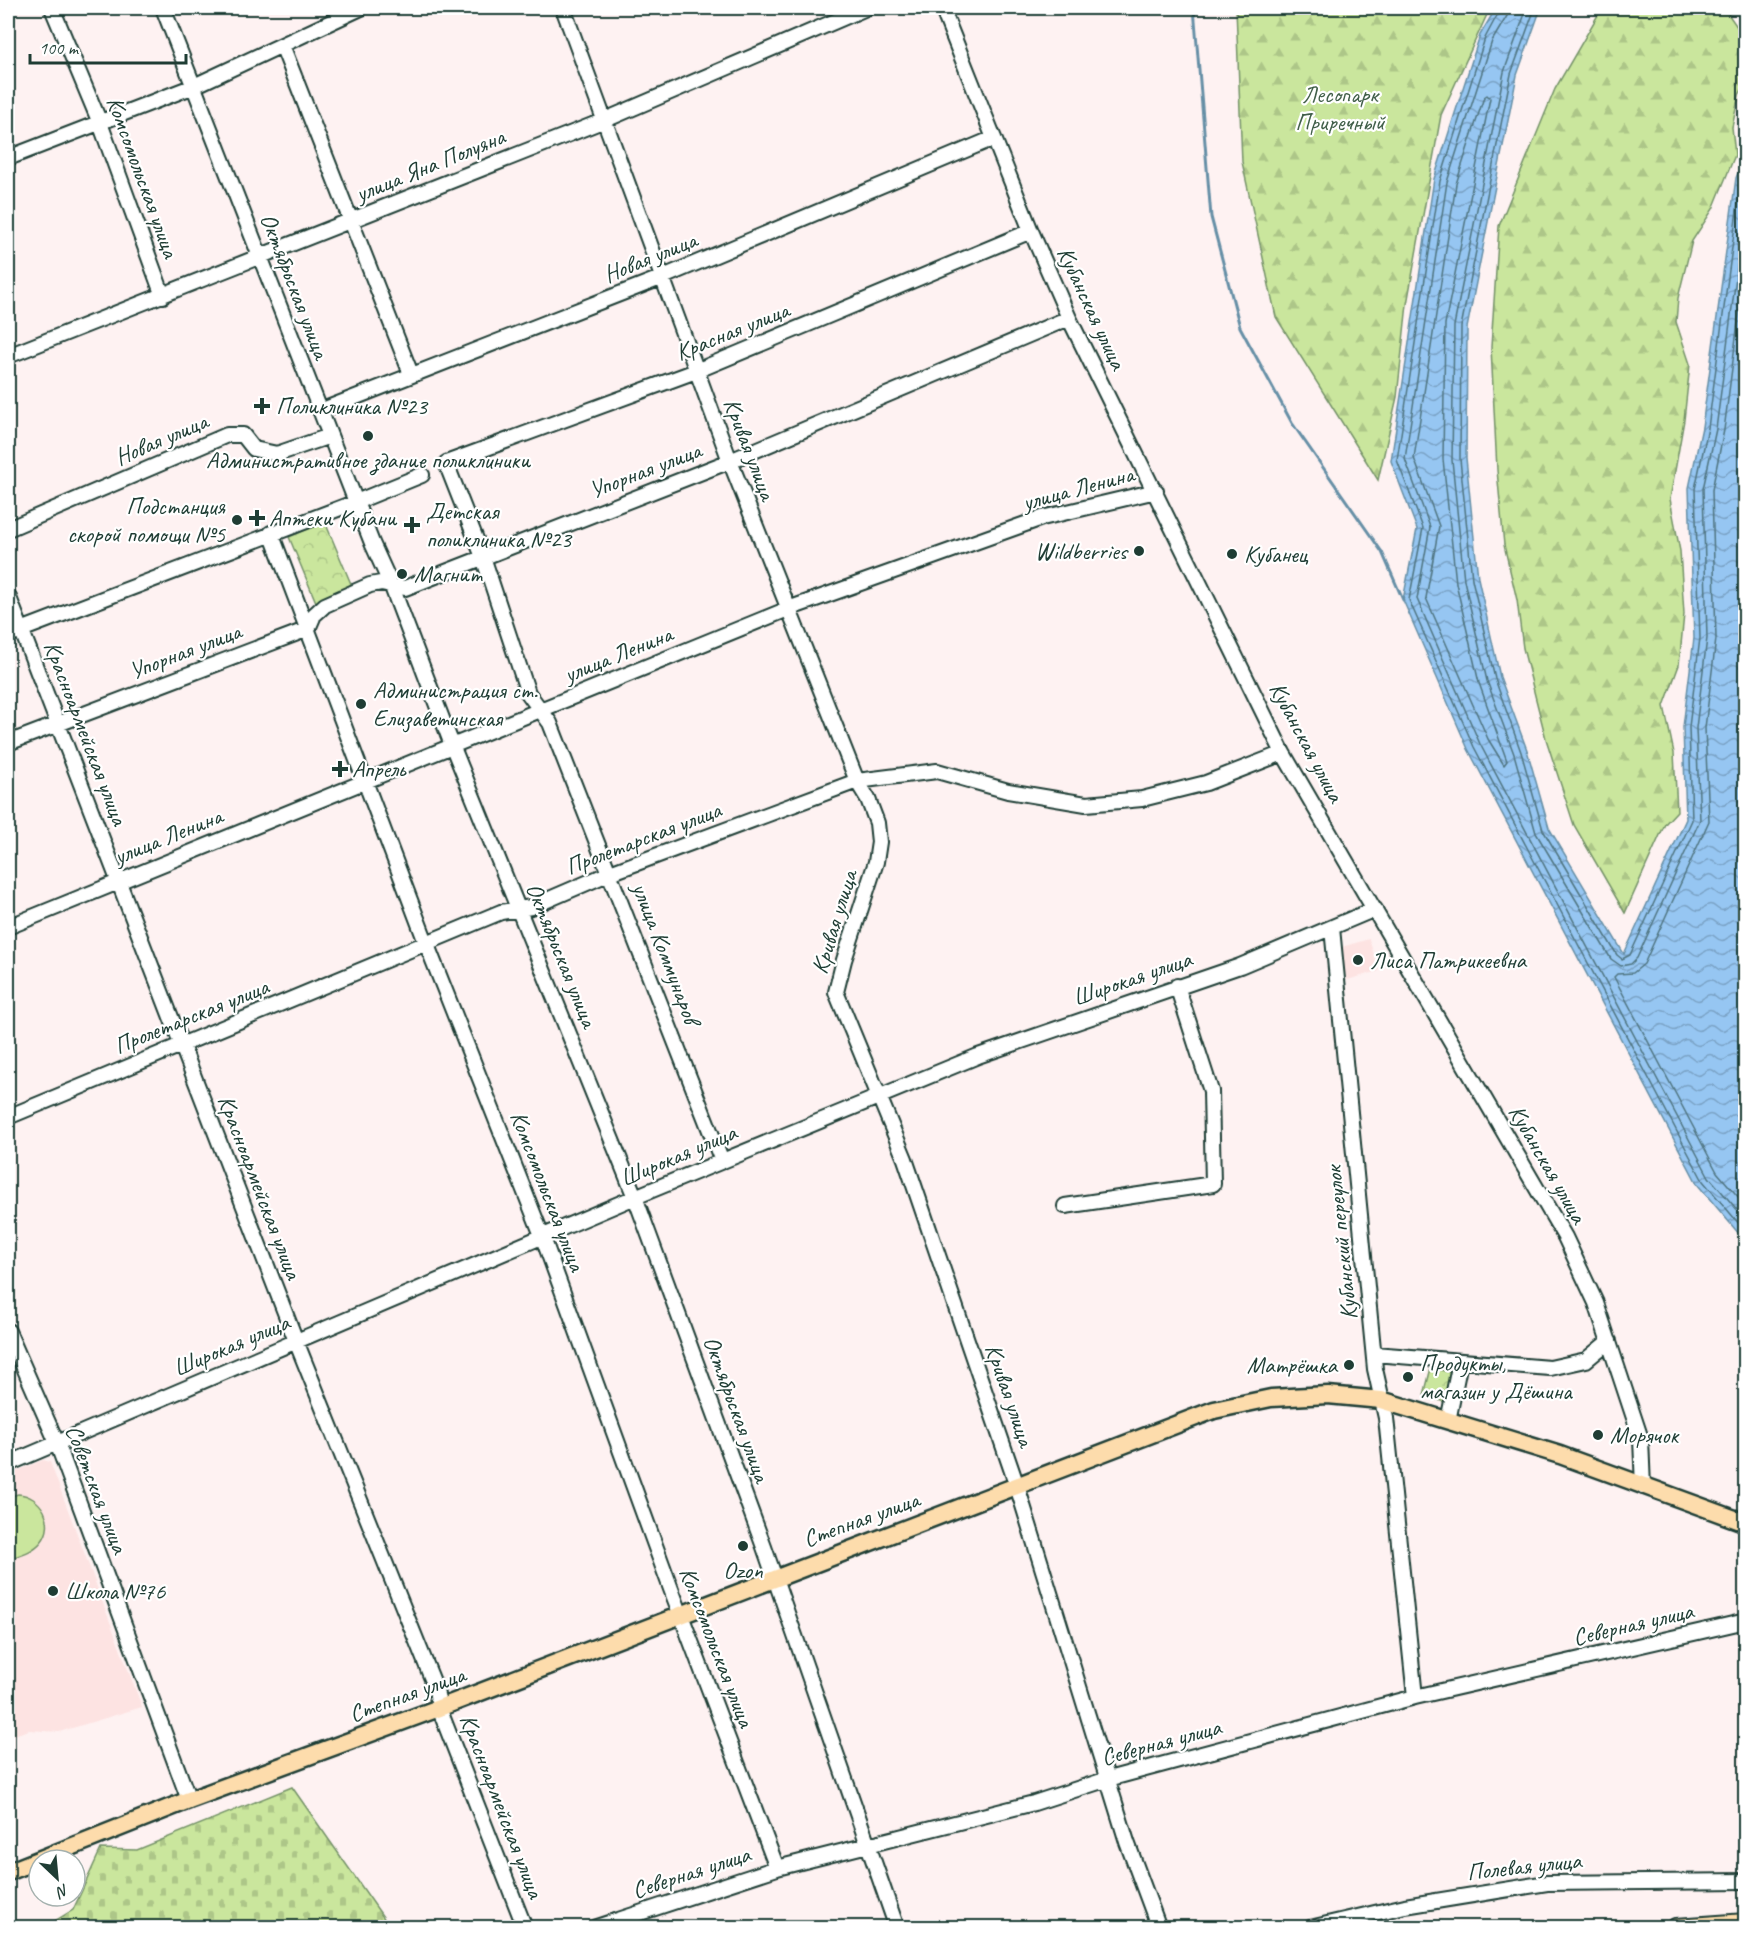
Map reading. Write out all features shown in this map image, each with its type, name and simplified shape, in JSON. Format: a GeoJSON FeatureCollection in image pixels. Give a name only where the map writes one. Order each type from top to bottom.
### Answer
{"type":"FeatureCollection","features":[{"type":"Feature","properties":{"kind":"highway"},"geometry":{"type":"LineString","coordinates":[[1676,1928],[1746,1923]]}},
{"type":"Feature","properties":{"kind":"main road","name":"Степная улица"},"geometry":{"type":"LineString","coordinates":[[8,1872],[189,1800],[439,1708],[774,1577],[1214,1410],[1271,1398],[1328,1395],[1381,1400],[1560,1455],[1746,1523]]}},
{"type":"Feature","properties":{"kind":"street","name":"Комсомольская улица"},"geometry":{"type":"LineString","coordinates":[[52,8],[100,123],[163,296]]}},
{"type":"Feature","properties":{"kind":"street","name":"Октябрьская улица"},"geometry":{"type":"LineString","coordinates":[[163,8],[259,258],[392,587],[452,745],[635,1197],[774,1577],[897,1928]]}},
{"type":"Feature","properties":{"kind":"street"},"geometry":{"type":"LineString","coordinates":[[8,158],[194,86],[361,8]]}},
{"type":"Feature","properties":{"kind":"street","name":"Кривая улица"},"geometry":{"type":"LineString","coordinates":[[562,8],[730,461],[856,781],[871,807],[879,842],[876,862],[844,960],[837,992],[905,1159],[1017,1486],[1127,1842],[1159,1928]]}},
{"type":"Feature","properties":{"kind":"street","name":"улица Яна Полуяна"},"geometry":{"type":"LineString","coordinates":[[8,356],[605,120],[866,8]]}},
{"type":"Feature","properties":{"kind":"street","name":"Кубанская улица"},"geometry":{"type":"LineString","coordinates":[[942,8],[1031,231],[1070,318],[1283,753],[1564,1237],[1596,1303],[1641,1439],[1643,1487]]}},
{"type":"Feature","properties":{"kind":"street"},"geometry":{"type":"LineString","coordinates":[[282,45],[411,374]]}},
{"type":"Feature","properties":{"kind":"street","name":"Новая улица"},"geometry":{"type":"LineString","coordinates":[[320,411],[663,277],[994,138]]}},
{"type":"Feature","properties":{"kind":"street","name":"Красная улица"},"geometry":{"type":"LineString","coordinates":[[446,463],[696,371],[1031,231]]}},
{"type":"Feature","properties":{"kind":"street","name":"Упорная улица"},"geometry":{"type":"LineString","coordinates":[[8,744],[57,723],[308,629],[314,615],[325,605],[370,585],[381,584],[405,588],[730,461],[1070,318]]}},
{"type":"Feature","properties":{"kind":"street","name":"Новая улица"},"geometry":{"type":"LineString","coordinates":[[8,529],[227,435],[243,435],[254,449],[277,454],[330,436]]}},
{"type":"Feature","properties":{"kind":"street","name":"улица Коммунаров"},"geometry":{"type":"LineString","coordinates":[[446,463],[483,557],[528,693],[550,723],[722,1161]]}},
{"type":"Feature","properties":{"kind":"street"},"geometry":{"type":"LineString","coordinates":[[8,635],[422,475]]}},
{"type":"Feature","properties":{"kind":"street","name":"улица Ленина"},"geometry":{"type":"LineString","coordinates":[[8,927],[788,609],[1041,519],[1156,491]]}},
{"type":"Feature","properties":{"kind":"street","name":"Комсомольская улица"},"geometry":{"type":"LineString","coordinates":[[271,533],[427,945],[543,1238],[681,1615],[777,1868]]}},
{"type":"Feature","properties":{"kind":"street","name":"Красноармейская улица"},"geometry":{"type":"LineString","coordinates":[[8,595],[296,1341],[436,1689],[439,1708],[525,1928]]}},
{"type":"Feature","properties":{"kind":"street","name":"Пролетарская улица"},"geometry":{"type":"LineString","coordinates":[[8,1117],[180,1044],[427,945],[501,912],[531,907],[610,873],[856,781],[937,771],[1008,791],[1086,804],[1142,799],[1206,783],[1283,753]]}},
{"type":"Feature","properties":{"kind":"street","name":"Широкая улица"},"geometry":{"type":"LineString","coordinates":[[8,1464],[635,1197],[978,1056],[1240,966],[1375,909]]}},
{"type":"Feature","properties":{"kind":"street","name":"Кубанский переулок"},"geometry":{"type":"LineString","coordinates":[[1332,928],[1374,1354],[1386,1418],[1415,1697]]}},
{"type":"Feature","properties":{"kind":"street"},"geometry":{"type":"LineString","coordinates":[[1065,1206],[1213,1184],[1211,1091],[1177,986]]}},
{"type":"Feature","properties":{"kind":"street","name":"Советская улица"},"geometry":{"type":"LineString","coordinates":[[8,1331],[57,1443],[189,1800]]}},
{"type":"Feature","properties":{"kind":"street"},"geometry":{"type":"LineString","coordinates":[[1374,1354],[1550,1368],[1586,1360],[1609,1341]]}},
{"type":"Feature","properties":{"kind":"street"},"geometry":{"type":"LineString","coordinates":[[1448,1421],[1460,1362]]}},
{"type":"Feature","properties":{"kind":"street","name":"Северная улица"},"geometry":{"type":"LineString","coordinates":[[594,1928],[777,1868],[1034,1803],[1108,1779],[1415,1697],[1746,1621]]}},
{"type":"Feature","properties":{"kind":"street","name":"Полевая улица"},"geometry":{"type":"LineString","coordinates":[[1310,1928],[1405,1906],[1547,1883],[1746,1881]]}},
{"type":"Feature","properties":{"kind":"shaded area","name":"Лиса Патрикеевна"},"geometry":{"type":"Polygon","coordinates":[[[1369,939],[1379,971],[1347,980],[1338,948],[1369,939]]]}},
{"type":"Feature","properties":{"kind":"shaded area","name":"Школа №76"},"geometry":{"type":"Polygon","coordinates":[[[43,1460],[50,1462],[142,1707],[59,1732],[29,1730],[8,1737],[8,1475],[43,1460]]]}},
{"type":"Feature","properties":{"kind":"green space","name":"Лесопарк Приречный"},"geometry":{"type":"Polygon","coordinates":[[[1236,8],[1490,8],[1441,115],[1407,304],[1397,397],[1378,480],[1276,317],[1242,162],[1236,8]]]}},
{"type":"Feature","properties":{"kind":"green space"},"geometry":{"type":"Polygon","coordinates":[[[1602,8],[1724,8],[1740,31],[1745,50],[1745,84],[1739,95],[1732,127],[1735,155],[1713,209],[1692,241],[1678,298],[1676,322],[1690,364],[1684,420],[1670,499],[1680,551],[1684,614],[1679,665],[1664,706],[1674,753],[1677,811],[1665,824],[1625,913],[1574,825],[1546,739],[1523,648],[1517,600],[1504,545],[1497,470],[1491,347],[1499,226],[1555,89],[1602,8]]]}},
{"type":"Feature","properties":{"kind":"green space"},"geometry":{"type":"Polygon","coordinates":[[[325,522],[354,591],[318,607],[289,537],[325,522]]]}},
{"type":"Feature","properties":{"kind":"green space"},"geometry":{"type":"Polygon","coordinates":[[[1431,1368],[1454,1373],[1447,1403],[1424,1395],[1431,1368]]]}},
{"type":"Feature","properties":{"kind":"green space"},"geometry":{"type":"Polygon","coordinates":[[[18,1494],[34,1499],[40,1505],[47,1519],[46,1535],[34,1548],[8,1559],[8,1497],[18,1494]]]}},
{"type":"Feature","properties":{"kind":"green space"},"geometry":{"type":"Polygon","coordinates":[[[292,1787],[390,1927],[45,1927],[74,1908],[87,1908],[87,1880],[101,1849],[137,1850],[292,1787]]]}},
{"type":"Feature","properties":{"kind":"water"},"geometry":{"type":"Polygon","coordinates":[[[1496,8],[1541,8],[1517,75],[1467,328],[1466,458],[1478,578],[1500,677],[1527,750],[1549,828],[1624,954],[1686,819],[1683,727],[1694,638],[1689,488],[1702,427],[1736,178],[1745,156],[1745,1241],[1698,1185],[1468,749],[1403,600],[1417,529],[1391,461],[1434,179],[1480,35],[1496,8]]]}},
{"type":"Feature","properties":{"kind":"waterway"},"geometry":{"type":"LineString","coordinates":[[1194,8],[1211,217],[1240,327],[1292,423],[1382,552],[1403,600]]}},
{"type":"Feature","properties":{"kind":"place","name":"Поликлиника №23"},"geometry":{"type":"Point","coordinates":[262,406]}},
{"type":"Feature","properties":{"kind":"place","name":"Административное здание поликлиники"},"geometry":{"type":"Point","coordinates":[368,436]}},
{"type":"Feature","properties":{"kind":"place","name":"Аптеки Кубани"},"geometry":{"type":"Point","coordinates":[257,518]}},
{"type":"Feature","properties":{"kind":"place","name":"Подстанция скорой помощи №5"},"geometry":{"type":"Point","coordinates":[237,520]}},
{"type":"Feature","properties":{"kind":"place","name":"Детская поликлиника №23"},"geometry":{"type":"Point","coordinates":[412,525]}},
{"type":"Feature","properties":{"kind":"place","name":"Wildberries"},"geometry":{"type":"Point","coordinates":[1139,551]}},
{"type":"Feature","properties":{"kind":"place","name":"Кубанец"},"geometry":{"type":"Point","coordinates":[1232,554]}},
{"type":"Feature","properties":{"kind":"place","name":"Магнит"},"geometry":{"type":"Point","coordinates":[402,574]}},
{"type":"Feature","properties":{"kind":"place","name":"Администрация ст. Елизаветинская"},"geometry":{"type":"Point","coordinates":[361,704]}},
{"type":"Feature","properties":{"kind":"place","name":"Апрель"},"geometry":{"type":"Point","coordinates":[340,769]}},
{"type":"Feature","properties":{"kind":"place","name":"Лиса Патрикеевна"},"geometry":{"type":"Point","coordinates":[1358,960]}},
{"type":"Feature","properties":{"kind":"place","name":"Матрёшка"},"geometry":{"type":"Point","coordinates":[1349,1365]}},
{"type":"Feature","properties":{"kind":"place","name":"Продукты, магазин у Дёшина"},"geometry":{"type":"Point","coordinates":[1408,1377]}},
{"type":"Feature","properties":{"kind":"place","name":"Морячок"},"geometry":{"type":"Point","coordinates":[1598,1435]}},
{"type":"Feature","properties":{"kind":"place","name":"Ozon"},"geometry":{"type":"Point","coordinates":[743,1546]}},
{"type":"Feature","properties":{"kind":"place","name":"Школа №76"},"geometry":{"type":"Point","coordinates":[53,1591]}}]}
